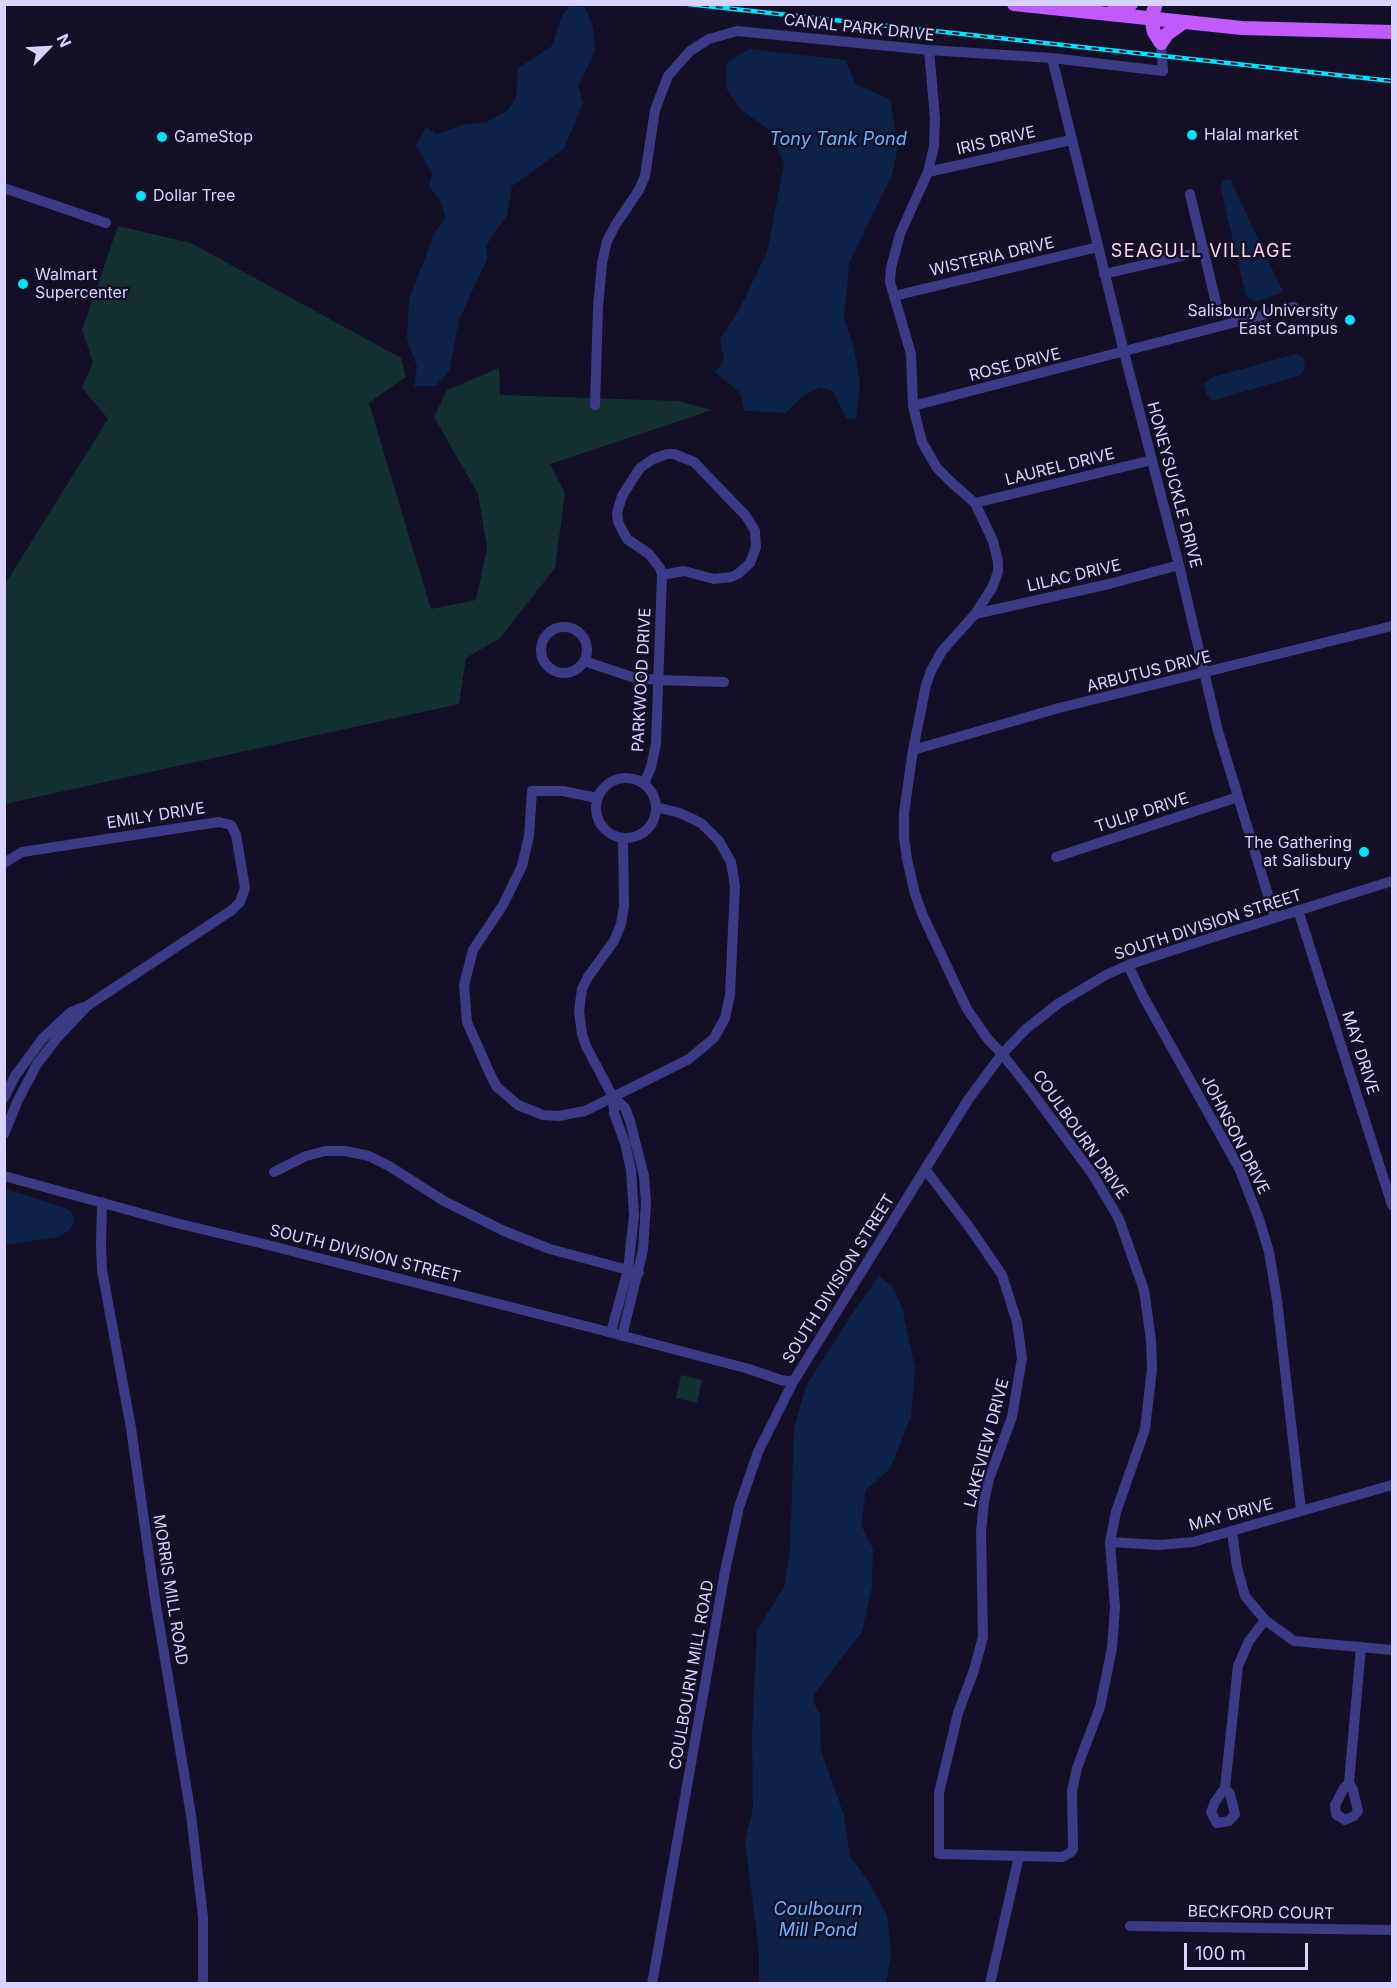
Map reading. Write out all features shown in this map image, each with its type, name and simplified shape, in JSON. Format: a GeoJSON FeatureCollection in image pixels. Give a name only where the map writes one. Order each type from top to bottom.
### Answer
{"type":"FeatureCollection","features":[{"type":"Feature","properties":{"kind":"main road"},"geometry":{"type":"LineString","coordinates":[[1014,4],[1242,28],[1392,32]]}},
{"type":"Feature","properties":{"kind":"main road"},"geometry":{"type":"LineString","coordinates":[[1106,14],[1131,4]]}},
{"type":"Feature","properties":{"kind":"main road"},"geometry":{"type":"LineString","coordinates":[[1156,4],[1150,18],[1154,32],[1161,43],[1167,34],[1184,22]]}},
{"type":"Feature","properties":{"kind":"street","name":"CANAL PARK DRIVE"},"geometry":{"type":"LineString","coordinates":[[595,405],[598,308],[602,260],[607,241],[616,224],[630,207],[642,183],[655,110],[668,76],[690,51],[709,39],[737,31],[929,50],[1052,58],[1162,71],[1161,43]]}},
{"type":"Feature","properties":{"kind":"street"},"geometry":{"type":"LineString","coordinates":[[929,50],[935,118],[934,146],[928,172],[909,210],[893,256],[890,282],[910,354],[913,406],[919,433],[929,456],[952,483],[975,503]]}},
{"type":"Feature","properties":{"kind":"street","name":"HONEYSUCKLE DRIVE"},"geometry":{"type":"LineString","coordinates":[[1052,58],[1104,274],[1179,565],[1218,731],[1275,918]]}},
{"type":"Feature","properties":{"kind":"street","name":"IRIS DRIVE"},"geometry":{"type":"LineString","coordinates":[[928,172],[1071,140]]}},
{"type":"Feature","properties":{"kind":"street"},"geometry":{"type":"LineString","coordinates":[[4,188],[106,222]]}},
{"type":"Feature","properties":{"kind":"street"},"geometry":{"type":"LineString","coordinates":[[1190,194],[1216,303]]}},
{"type":"Feature","properties":{"kind":"street","name":"WISTERIA DRIVE"},"geometry":{"type":"LineString","coordinates":[[894,296],[1098,247]]}},
{"type":"Feature","properties":{"kind":"street"},"geometry":{"type":"LineString","coordinates":[[1104,274],[1204,251]]}},
{"type":"Feature","properties":{"kind":"street","name":"ROSE DRIVE"},"geometry":{"type":"LineString","coordinates":[[913,406],[1294,307]]}},
{"type":"Feature","properties":{"kind":"street"},"geometry":{"type":"LineString","coordinates":[[674,454],[694,462],[746,516],[755,531],[756,547],[750,563],[731,577],[714,579],[684,571],[662,575],[650,554],[627,539],[618,522],[617,513],[622,496],[640,468],[652,459],[674,454]]}},
{"type":"Feature","properties":{"kind":"street","name":"LAUREL DRIVE"},"geometry":{"type":"LineString","coordinates":[[975,503],[1152,460]]}},
{"type":"Feature","properties":{"kind":"street","name":"COULBOURN DRIVE"},"geometry":{"type":"LineString","coordinates":[[975,503],[993,540],[998,562],[993,588],[975,614],[942,651],[931,671],[922,701],[904,813],[904,838],[915,894],[967,1009],[1106,1194],[1126,1235],[1144,1290],[1151,1340],[1152,1369],[1144,1429],[1116,1512],[1110,1542],[1115,1607],[1112,1648],[1100,1707],[1077,1768],[1072,1791],[1073,1849],[1063,1857],[1019,1856]]}},
{"type":"Feature","properties":{"kind":"street","name":"LILAC DRIVE"},"geometry":{"type":"LineString","coordinates":[[975,614],[1109,584],[1179,565]]}},
{"type":"Feature","properties":{"kind":"street","name":"PARKWOOD DRIVE"},"geometry":{"type":"LineString","coordinates":[[644,784],[654,757],[662,575]]}},
{"type":"Feature","properties":{"kind":"street","name":"ARBUTUS DRIVE"},"geometry":{"type":"LineString","coordinates":[[913,750],[1059,708],[1205,674],[1392,626]]}},
{"type":"Feature","properties":{"kind":"street"},"geometry":{"type":"LineString","coordinates":[[566,627],[580,633],[587,646],[584,661],[579,667],[566,673],[552,669],[543,658],[542,650],[546,636],[558,628],[566,627]]}},
{"type":"Feature","properties":{"kind":"street"},"geometry":{"type":"LineString","coordinates":[[584,661],[621,675],[658,680],[724,682]]}},
{"type":"Feature","properties":{"kind":"street"},"geometry":{"type":"LineString","coordinates":[[626,778],[644,784],[650,790],[656,807],[655,817],[650,826],[643,833],[633,837],[623,838],[606,831],[596,815],[597,798],[602,789],[617,779],[626,778]]}},
{"type":"Feature","properties":{"kind":"street"},"geometry":{"type":"LineString","coordinates":[[597,798],[563,791],[532,791],[529,836],[522,866],[503,905],[480,939],[469,962],[464,985],[466,1022],[471,1037],[494,1082],[506,1096],[518,1105],[543,1115],[559,1116],[585,1111],[699,1053],[714,1038],[728,1008],[735,886],[731,862],[720,841],[701,823],[680,813],[656,807]]}},
{"type":"Feature","properties":{"kind":"street","name":"TULIP DRIVE"},"geometry":{"type":"LineString","coordinates":[[1056,857],[1238,797]]}},
{"type":"Feature","properties":{"kind":"street","name":"EMILY DRIVE"},"geometry":{"type":"LineString","coordinates":[[4,863],[22,852],[219,822],[231,825],[234,831],[245,888],[240,902],[232,910],[87,1006],[71,1012],[43,1038],[15,1076],[4,1098]]}},
{"type":"Feature","properties":{"kind":"street"},"geometry":{"type":"LineString","coordinates":[[617,1334],[633,1271],[633,1187],[629,1158],[614,1113],[613,1097],[586,1046],[579,1011],[582,989],[614,941],[621,924],[624,906],[623,838]]}},
{"type":"Feature","properties":{"kind":"street","name":"SOUTH DIVISION STREET"},"geometry":{"type":"LineString","coordinates":[[4,1176],[176,1224],[275,1246],[793,1382],[968,1100],[1002,1054],[1026,1029],[1059,1003],[1106,975],[1128,965],[1392,881]]}},
{"type":"Feature","properties":{"kind":"street","name":"MAY DRIVE"},"geometry":{"type":"LineString","coordinates":[[1298,910],[1392,1205]]}},
{"type":"Feature","properties":{"kind":"street","name":"JOHNSON DRIVE"},"geometry":{"type":"LineString","coordinates":[[1128,965],[1239,1168],[1259,1219],[1269,1252],[1277,1300],[1301,1510]]}},
{"type":"Feature","properties":{"kind":"street","name":"EMILY DRIVE"},"geometry":{"type":"LineString","coordinates":[[4,1134],[9,1106],[45,1052],[87,1006]]}},
{"type":"Feature","properties":{"kind":"street"},"geometry":{"type":"LineString","coordinates":[[274,1172],[306,1156],[325,1151],[345,1151],[369,1156],[389,1166],[444,1202],[504,1232],[550,1249],[633,1271]]}},
{"type":"Feature","properties":{"kind":"street","name":"LAKEVIEW DRIVE"},"geometry":{"type":"LineString","coordinates":[[925,1169],[1002,1275],[1017,1322],[1022,1358],[1012,1417],[989,1479],[984,1502],[981,1532],[983,1636],[974,1670],[958,1713],[939,1793],[939,1854],[1019,1856]]}},
{"type":"Feature","properties":{"kind":"street","name":"MORRIS MILL ROAD"},"geometry":{"type":"LineString","coordinates":[[102,1202],[102,1270],[131,1428],[160,1633],[192,1824],[203,1917],[203,1983]]}},
{"type":"Feature","properties":{"kind":"street","name":"COULBOURN MILL ROAD"},"geometry":{"type":"LineString","coordinates":[[652,1983],[722,1588],[740,1507],[758,1452],[793,1382]]}},
{"type":"Feature","properties":{"kind":"street","name":"MAY DRIVE"},"geometry":{"type":"LineString","coordinates":[[1110,1542],[1159,1545],[1193,1542],[1392,1485]]}},
{"type":"Feature","properties":{"kind":"street"},"geometry":{"type":"LineString","coordinates":[[1232,1532],[1237,1567],[1245,1596],[1265,1620],[1294,1641],[1392,1650]]}},
{"type":"Feature","properties":{"kind":"street"},"geometry":{"type":"LineString","coordinates":[[1225,1788],[1238,1666],[1249,1641],[1265,1620]]}},
{"type":"Feature","properties":{"kind":"street"},"geometry":{"type":"LineString","coordinates":[[1348,1783],[1361,1647]]}},
{"type":"Feature","properties":{"kind":"street"},"geometry":{"type":"LineString","coordinates":[[990,1983],[1019,1856]]}},
{"type":"Feature","properties":{"kind":"street","name":"BECKFORD COURT"},"geometry":{"type":"LineString","coordinates":[[1130,1926],[1392,1930]]}},
{"type":"Feature","properties":{"kind":"green space"},"geometry":{"type":"Polygon","coordinates":[[[118,226],[191,243],[401,358],[406,377],[369,403],[431,609],[476,600],[487,548],[478,494],[434,417],[447,390],[499,368],[500,395],[678,401],[712,410],[550,464],[565,493],[555,568],[500,638],[466,658],[459,704],[5,804],[4,580],[7,581],[108,419],[82,388],[93,362],[82,330],[118,226]]]}},
{"type":"Feature","properties":{"kind":"green space"},"geometry":{"type":"Polygon","coordinates":[[[681,1375],[702,1380],[697,1403],[676,1398],[681,1375]]]}},
{"type":"Feature","properties":{"kind":"water"},"geometry":{"type":"Polygon","coordinates":[[[570,6],[585,7],[593,28],[595,51],[578,86],[583,103],[564,149],[512,186],[507,216],[491,237],[486,248],[487,259],[459,320],[449,371],[436,386],[414,386],[417,367],[407,338],[409,299],[435,232],[446,218],[441,202],[429,186],[432,173],[416,145],[426,128],[437,134],[462,125],[487,122],[507,111],[516,98],[518,68],[552,46],[562,15],[570,6]]]}},
{"type":"Feature","properties":{"kind":"water","name":"Tony Tank Pond"},"geometry":{"type":"Polygon","coordinates":[[[749,49],[846,60],[855,84],[890,99],[898,146],[892,175],[849,263],[844,319],[854,347],[860,384],[856,420],[846,418],[833,391],[820,387],[803,396],[786,413],[744,411],[741,394],[715,372],[724,360],[720,339],[739,310],[767,252],[784,164],[770,130],[741,110],[726,88],[727,63],[749,49]]]}},
{"type":"Feature","properties":{"kind":"water"},"geometry":{"type":"Polygon","coordinates":[[[1230,179],[1283,292],[1256,302],[1246,296],[1220,186],[1223,181],[1230,179]]]}},
{"type":"Feature","properties":{"kind":"water"},"geometry":{"type":"Polygon","coordinates":[[[1296,354],[1303,357],[1305,367],[1300,375],[1213,401],[1207,395],[1204,384],[1213,377],[1296,354]]]}},
{"type":"Feature","properties":{"kind":"water"},"geometry":{"type":"Polygon","coordinates":[[[5,1189],[63,1207],[71,1212],[74,1221],[70,1230],[58,1237],[5,1245],[5,1189]]]}},
{"type":"Feature","properties":{"kind":"water","name":"Coulbourn Mill Pond"},"geometry":{"type":"Polygon","coordinates":[[[879,1276],[892,1286],[902,1307],[915,1368],[911,1416],[890,1469],[866,1490],[861,1525],[873,1549],[872,1587],[862,1632],[815,1693],[813,1701],[820,1715],[821,1751],[844,1815],[850,1856],[867,1879],[887,1915],[891,1954],[886,1983],[759,1983],[759,1950],[745,1842],[753,1807],[752,1735],[757,1630],[784,1587],[790,1550],[794,1428],[806,1386],[879,1276]]]}},
{"type":"Feature","properties":{"kind":"railway"},"geometry":{"type":"LineString","coordinates":[[688,4],[1392,81]]}},
{"type":"Feature","properties":{"kind":"place","name":"Halal market"},"geometry":{"type":"Point","coordinates":[1192,135]}},
{"type":"Feature","properties":{"kind":"place","name":"GameStop"},"geometry":{"type":"Point","coordinates":[162,137]}},
{"type":"Feature","properties":{"kind":"place","name":"Dollar Tree"},"geometry":{"type":"Point","coordinates":[141,196]}},
{"type":"Feature","properties":{"kind":"place","name":"Walmart Supercenter"},"geometry":{"type":"Point","coordinates":[23,284]}},
{"type":"Feature","properties":{"kind":"place","name":"Salisbury University East Campus"},"geometry":{"type":"Point","coordinates":[1350,320]}},
{"type":"Feature","properties":{"kind":"place","name":"The Gathering at Salisbury"},"geometry":{"type":"Point","coordinates":[1364,852]}},
{"type":"Feature","properties":{"kind":"district","name":"SEAGULL VILLAGE"},"geometry":{"type":"Point","coordinates":[1202,252]}}]}
